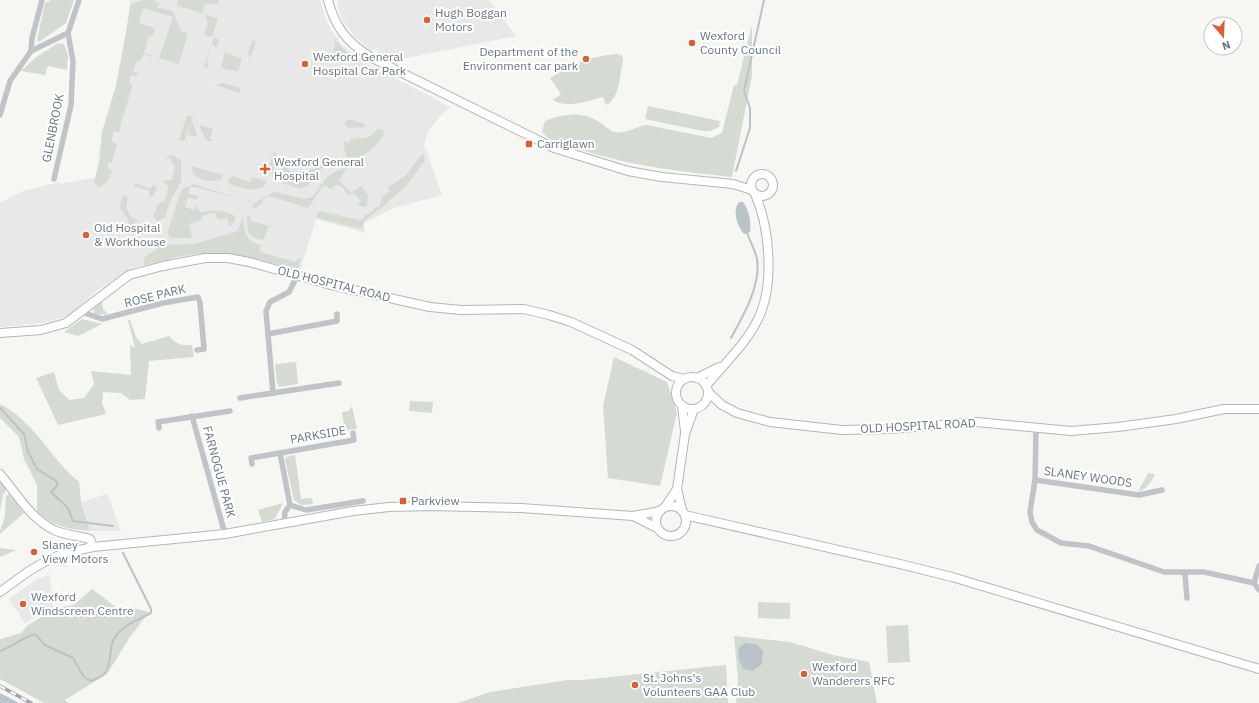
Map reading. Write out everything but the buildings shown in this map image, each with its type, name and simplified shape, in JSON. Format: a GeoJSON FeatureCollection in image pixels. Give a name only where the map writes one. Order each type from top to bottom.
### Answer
{"type":"FeatureCollection","features":[{"type":"Feature","properties":{"kind":"street"},"geometry":{"type":"LineString","coordinates":[[31,51],[32,38],[42,0]]}},
{"type":"Feature","properties":{"kind":"street","name":"GLENBROOK"},"geometry":{"type":"LineString","coordinates":[[54,179],[71,105],[73,61],[68,32],[79,0]]}},
{"type":"Feature","properties":{"kind":"street"},"geometry":{"type":"LineString","coordinates":[[328,0],[339,28],[354,47],[372,58],[443,94],[554,148],[628,171],[662,177],[733,184],[764,196],[768,194]]}},
{"type":"Feature","properties":{"kind":"street"},"geometry":{"type":"LineString","coordinates":[[0,114],[10,81],[31,51],[68,32]]}},
{"type":"Feature","properties":{"kind":"street"},"geometry":{"type":"LineString","coordinates":[[733,184],[753,178],[760,174],[764,174],[771,179],[773,187],[768,194],[762,210]]}},
{"type":"Feature","properties":{"kind":"street"},"geometry":{"type":"LineString","coordinates":[[682,406],[694,409],[705,404],[707,389],[723,365],[748,336],[757,321],[766,300],[768,278],[762,210],[751,186],[753,178]]}},
{"type":"Feature","properties":{"kind":"street","name":"OLD HOSPITAL ROAD"},"geometry":{"type":"LineString","coordinates":[[0,333],[54,328],[66,323],[129,275],[163,266],[205,258],[228,258],[249,262],[297,276],[430,307],[461,310],[524,309],[549,314],[571,322],[632,350],[672,376],[684,379]]}},
{"type":"Feature","properties":{"kind":"street"},"geometry":{"type":"LineString","coordinates":[[273,392],[266,311],[267,306],[270,302],[289,292],[297,276]]}},
{"type":"Feature","properties":{"kind":"street","name":"ROSE PARK"},"geometry":{"type":"LineString","coordinates":[[82,312],[102,320],[163,303],[198,297],[200,303],[204,349],[197,350]]}},
{"type":"Feature","properties":{"kind":"street"},"geometry":{"type":"LineString","coordinates":[[268,334],[337,321],[337,314]]}},
{"type":"Feature","properties":{"kind":"street"},"geometry":{"type":"LineString","coordinates":[[685,434],[682,406],[676,395],[677,389],[684,379],[697,378],[723,365]]}},
{"type":"Feature","properties":{"kind":"street"},"geometry":{"type":"LineString","coordinates":[[672,376],[677,389]]}},
{"type":"Feature","properties":{"kind":"street"},"geometry":{"type":"LineString","coordinates":[[697,378],[707,389]]}},
{"type":"Feature","properties":{"kind":"street"},"geometry":{"type":"LineString","coordinates":[[240,398],[339,383]]}},
{"type":"Feature","properties":{"kind":"street","name":"OLD HOSPITAL ROAD"},"geometry":{"type":"LineString","coordinates":[[707,389],[722,405],[737,413],[770,422],[842,430],[891,429],[977,422],[1036,429],[1071,430],[1118,427],[1176,419],[1224,409],[1259,409]]}},
{"type":"Feature","properties":{"kind":"street","name":"OLD HOSPITAL ROAD"},"geometry":{"type":"LineString","coordinates":[[705,404],[722,405]]}},
{"type":"Feature","properties":{"kind":"street"},"geometry":{"type":"LineString","coordinates":[[657,528],[657,516],[676,489],[685,434],[694,409]]}},
{"type":"Feature","properties":{"kind":"street","name":"FARNOGUE PARK"},"geometry":{"type":"LineString","coordinates":[[159,428],[158,422],[230,411]]}},
{"type":"Feature","properties":{"kind":"street","name":"FARNOGUE PARK"},"geometry":{"type":"LineString","coordinates":[[192,416],[225,534]]}},
{"type":"Feature","properties":{"kind":"street","name":"SLANEY WOODS"},"geometry":{"type":"LineString","coordinates":[[1036,429],[1035,480],[1030,512],[1032,522],[1036,530],[1048,538],[1061,543],[1089,546],[1164,572],[1185,574],[1204,572],[1254,583]]}},
{"type":"Feature","properties":{"kind":"street","name":"PARKSIDE"},"geometry":{"type":"LineString","coordinates":[[252,464],[251,458],[354,440],[353,433]]}},
{"type":"Feature","properties":{"kind":"street","name":"PARKSIDE"},"geometry":{"type":"LineString","coordinates":[[280,453],[290,505],[285,512],[284,524]]}},
{"type":"Feature","properties":{"kind":"street"},"geometry":{"type":"LineString","coordinates":[[0,474],[39,521],[55,530],[90,539],[93,547]]}},
{"type":"Feature","properties":{"kind":"street","name":"SLANEY WOODS"},"geometry":{"type":"LineString","coordinates":[[1035,480],[1139,495],[1162,490]]}},
{"type":"Feature","properties":{"kind":"street"},"geometry":{"type":"LineString","coordinates":[[676,489],[686,527]]}},
{"type":"Feature","properties":{"kind":"street"},"geometry":{"type":"LineString","coordinates":[[290,505],[306,510],[363,501]]}},
{"type":"Feature","properties":{"kind":"street"},"geometry":{"type":"LineString","coordinates":[[0,592],[43,563],[62,554],[93,547],[225,534],[360,510],[388,507],[430,506],[521,508],[633,516],[676,507],[683,512],[706,521],[813,543],[952,577],[1259,669]]}},
{"type":"Feature","properties":{"kind":"street"},"geometry":{"type":"LineString","coordinates":[[633,516],[657,528],[666,536],[672,537],[678,535],[686,527],[706,521]]}},
{"type":"Feature","properties":{"kind":"street"},"geometry":{"type":"LineString","coordinates":[[1259,566],[1254,583],[1259,590]]}},
{"type":"Feature","properties":{"kind":"street"},"geometry":{"type":"LineString","coordinates":[[1185,574],[1187,598]]}},
{"type":"Feature","properties":{"kind":"shaded area"},"geometry":{"type":"Polygon","coordinates":[[[51,0],[74,0],[66,23],[39,42],[37,40],[45,3],[51,0]]]}},
{"type":"Feature","properties":{"kind":"shaded area","name":"Wexford General Hospital"},"geometry":{"type":"Polygon","coordinates":[[[130,0],[320,0],[327,22],[332,31],[342,45],[357,58],[450,107],[440,116],[428,132],[424,145],[442,195],[394,208],[364,223],[365,233],[316,219],[300,270],[236,254],[214,253],[172,258],[172,260],[135,267],[96,291],[76,310],[67,316],[43,323],[0,327],[0,203],[23,191],[59,182],[60,184],[96,177],[102,132],[116,86],[126,37],[130,0]]]}},
{"type":"Feature","properties":{"kind":"shaded area"},"geometry":{"type":"Polygon","coordinates":[[[143,0],[153,0],[160,4],[156,7],[173,11],[181,31],[188,33],[179,64],[159,58],[173,17],[143,8],[139,23],[155,28],[153,36],[149,36],[144,53],[153,56],[143,54],[140,62],[137,60],[133,72],[138,73],[137,76],[131,75],[129,83],[133,84],[120,126],[121,127],[119,133],[114,131],[111,141],[117,145],[112,162],[109,162],[107,168],[112,170],[108,181],[99,188],[94,182],[100,160],[102,132],[116,86],[131,4],[143,0]]]}},
{"type":"Feature","properties":{"kind":"shaded area"},"geometry":{"type":"Polygon","coordinates":[[[178,0],[219,0],[219,4],[205,4],[202,13],[178,6],[178,0]]]}},
{"type":"Feature","properties":{"kind":"shaded area"},"geometry":{"type":"Polygon","coordinates":[[[338,0],[489,0],[516,36],[407,58],[398,57],[397,64],[377,53],[378,51],[375,49],[370,50],[354,36],[342,19],[338,8],[338,0]]]}},
{"type":"Feature","properties":{"kind":"shaded area"},"geometry":{"type":"Polygon","coordinates":[[[205,15],[218,18],[212,37],[204,35],[208,24],[205,15]]]}},
{"type":"Feature","properties":{"kind":"shaded area"},"geometry":{"type":"Polygon","coordinates":[[[752,25],[752,76],[732,177],[634,164],[557,142],[548,138],[542,131],[545,121],[559,116],[573,114],[587,116],[603,124],[611,131],[618,133],[647,125],[711,138],[722,133],[734,85],[737,85],[752,25]]]}},
{"type":"Feature","properties":{"kind":"shaded area"},"geometry":{"type":"Polygon","coordinates":[[[214,37],[219,40],[216,48],[212,44],[207,62],[209,67],[204,69],[202,73],[214,37]]]}},
{"type":"Feature","properties":{"kind":"shaded area"},"geometry":{"type":"Polygon","coordinates":[[[334,39],[356,61],[333,54],[335,44],[334,39]]]}},
{"type":"Feature","properties":{"kind":"shaded area"},"geometry":{"type":"Polygon","coordinates":[[[253,40],[256,42],[250,58],[248,53],[253,40]]]}},
{"type":"Feature","properties":{"kind":"shaded area"},"geometry":{"type":"Polygon","coordinates":[[[58,43],[64,44],[68,55],[67,70],[48,66],[45,75],[21,71],[35,58],[58,43]]]}},
{"type":"Feature","properties":{"kind":"shaded area"},"geometry":{"type":"Polygon","coordinates":[[[225,52],[242,59],[238,72],[221,68],[225,52]]]}},
{"type":"Feature","properties":{"kind":"shaded area"},"geometry":{"type":"Polygon","coordinates":[[[617,54],[622,55],[623,60],[619,86],[611,102],[606,105],[603,97],[571,104],[559,103],[553,100],[561,94],[550,78],[590,59],[617,54]]]}},
{"type":"Feature","properties":{"kind":"shaded area"},"geometry":{"type":"Polygon","coordinates":[[[210,83],[217,85],[222,83],[241,88],[239,93],[210,83]]]}},
{"type":"Feature","properties":{"kind":"shaded area"},"geometry":{"type":"Polygon","coordinates":[[[648,106],[720,121],[719,127],[710,131],[702,131],[645,119],[648,106]]]}},
{"type":"Feature","properties":{"kind":"shaded area"},"geometry":{"type":"Polygon","coordinates":[[[187,115],[193,117],[185,140],[183,141],[179,140],[187,115]]]}},
{"type":"Feature","properties":{"kind":"shaded area"},"geometry":{"type":"Polygon","coordinates":[[[348,119],[364,124],[365,127],[348,128],[344,123],[348,119]]]}},
{"type":"Feature","properties":{"kind":"shaded area"},"geometry":{"type":"Polygon","coordinates":[[[192,121],[197,135],[195,137],[188,135],[192,121]]]}},
{"type":"Feature","properties":{"kind":"shaded area"},"geometry":{"type":"Polygon","coordinates":[[[200,125],[213,129],[210,138],[214,141],[207,141],[200,125]]]}},
{"type":"Feature","properties":{"kind":"shaded area"},"geometry":{"type":"Polygon","coordinates":[[[378,129],[383,130],[384,134],[373,148],[364,155],[358,157],[346,157],[343,141],[349,143],[351,139],[369,137],[378,129]]]}},
{"type":"Feature","properties":{"kind":"shaded area"},"geometry":{"type":"Polygon","coordinates":[[[275,149],[277,160],[272,175],[271,166],[269,165],[275,149]]]}},
{"type":"Feature","properties":{"kind":"shaded area"},"geometry":{"type":"Polygon","coordinates":[[[423,153],[425,160],[408,184],[365,220],[362,229],[316,218],[319,211],[360,220],[364,218],[364,216],[373,211],[375,207],[380,207],[382,197],[390,191],[388,187],[405,176],[423,153]]]}},
{"type":"Feature","properties":{"kind":"shaded area"},"geometry":{"type":"Polygon","coordinates":[[[172,155],[181,160],[181,182],[170,202],[165,217],[157,221],[153,216],[159,202],[164,203],[169,187],[163,181],[172,180],[175,166],[171,162],[171,159],[165,158],[172,155]]]}},
{"type":"Feature","properties":{"kind":"shaded area"},"geometry":{"type":"Polygon","coordinates":[[[284,162],[286,167],[291,172],[307,171],[331,162],[321,169],[308,185],[301,189],[281,183],[280,176],[284,162]]]}},
{"type":"Feature","properties":{"kind":"shaded area"},"geometry":{"type":"Polygon","coordinates":[[[192,166],[223,175],[222,178],[211,181],[199,178],[193,173],[192,166]]]}},
{"type":"Feature","properties":{"kind":"shaded area"},"geometry":{"type":"Polygon","coordinates":[[[347,168],[339,180],[351,193],[361,186],[368,195],[367,205],[365,207],[357,205],[361,201],[354,193],[349,195],[341,186],[336,185],[330,189],[324,184],[308,208],[269,196],[263,199],[262,204],[255,208],[252,207],[253,204],[274,192],[305,199],[310,198],[330,174],[347,168]]]}},
{"type":"Feature","properties":{"kind":"shaded area"},"geometry":{"type":"Polygon","coordinates":[[[232,176],[251,182],[252,177],[267,181],[263,187],[249,190],[229,184],[228,180],[232,176]]]}},
{"type":"Feature","properties":{"kind":"shaded area"},"geometry":{"type":"Polygon","coordinates":[[[135,183],[151,189],[153,184],[157,189],[152,197],[149,196],[150,191],[134,186],[135,183]]]}},
{"type":"Feature","properties":{"kind":"shaded area"},"geometry":{"type":"Polygon","coordinates":[[[193,184],[242,199],[190,186],[188,194],[198,196],[197,200],[188,197],[185,207],[194,210],[195,206],[200,213],[209,211],[226,212],[235,216],[235,221],[229,227],[227,218],[218,220],[215,213],[201,216],[202,220],[189,224],[192,238],[171,238],[167,234],[180,194],[183,189],[193,184]]]}},
{"type":"Feature","properties":{"kind":"shaded area"},"geometry":{"type":"Polygon","coordinates":[[[123,195],[128,198],[127,209],[129,214],[138,221],[129,227],[128,219],[119,207],[123,195]]]}},
{"type":"Feature","properties":{"kind":"shaded area"},"geometry":{"type":"Polygon","coordinates":[[[739,202],[743,202],[745,205],[750,220],[750,232],[744,234],[739,227],[736,218],[736,210],[739,202]]]}},
{"type":"Feature","properties":{"kind":"shaded area"},"geometry":{"type":"Polygon","coordinates":[[[247,216],[251,216],[251,221],[269,226],[263,240],[254,237],[249,232],[247,216]]]}},
{"type":"Feature","properties":{"kind":"shaded area"},"geometry":{"type":"Polygon","coordinates":[[[243,217],[246,235],[252,241],[261,245],[260,252],[296,262],[297,258],[301,259],[298,270],[244,256],[216,253],[188,255],[144,265],[144,258],[162,245],[194,244],[232,233],[238,230],[243,217]]]}},
{"type":"Feature","properties":{"kind":"shaded area"},"geometry":{"type":"Polygon","coordinates":[[[102,301],[103,309],[108,314],[95,315],[93,309],[102,301]]]}},
{"type":"Feature","properties":{"kind":"shaded area"},"geometry":{"type":"Polygon","coordinates":[[[82,319],[102,324],[78,336],[64,332],[82,319]]]}},
{"type":"Feature","properties":{"kind":"shaded area"},"geometry":{"type":"Polygon","coordinates":[[[128,320],[130,320],[136,337],[142,344],[169,336],[179,344],[192,345],[194,357],[149,361],[145,399],[130,400],[121,393],[103,392],[102,403],[106,414],[58,425],[36,378],[54,372],[59,390],[69,400],[84,398],[94,384],[91,371],[131,375],[130,345],[135,348],[128,320]]]}},
{"type":"Feature","properties":{"kind":"shaded area"},"geometry":{"type":"Polygon","coordinates":[[[614,357],[667,382],[677,413],[660,486],[608,478],[603,406],[614,357]]]}},
{"type":"Feature","properties":{"kind":"shaded area"},"geometry":{"type":"Polygon","coordinates":[[[296,362],[298,384],[280,387],[277,384],[275,364],[296,362]]]}},
{"type":"Feature","properties":{"kind":"shaded area"},"geometry":{"type":"Polygon","coordinates":[[[410,401],[433,402],[432,413],[409,411],[410,401]]]}},
{"type":"Feature","properties":{"kind":"shaded area"},"geometry":{"type":"Polygon","coordinates":[[[0,404],[23,420],[59,462],[79,482],[81,502],[90,531],[74,529],[56,524],[37,512],[37,485],[24,459],[19,437],[0,418],[0,404]]]}},
{"type":"Feature","properties":{"kind":"shaded area"},"geometry":{"type":"Polygon","coordinates":[[[352,406],[357,429],[345,430],[342,412],[349,411],[352,406]]]}},
{"type":"Feature","properties":{"kind":"shaded area"},"geometry":{"type":"Polygon","coordinates":[[[295,455],[301,499],[312,498],[313,504],[301,505],[294,500],[285,460],[286,457],[295,455]]]}},
{"type":"Feature","properties":{"kind":"shaded area"},"geometry":{"type":"Polygon","coordinates":[[[1148,473],[1155,474],[1148,485],[1138,492],[1148,473]]]}},
{"type":"Feature","properties":{"kind":"shaded area"},"geometry":{"type":"Polygon","coordinates":[[[0,480],[7,489],[3,495],[0,512],[0,480]]]}},
{"type":"Feature","properties":{"kind":"shaded area"},"geometry":{"type":"Polygon","coordinates":[[[10,493],[24,513],[0,534],[5,516],[6,496],[10,493]]]}},
{"type":"Feature","properties":{"kind":"shaded area"},"geometry":{"type":"Polygon","coordinates":[[[107,494],[121,531],[90,531],[81,502],[107,494]]]}},
{"type":"Feature","properties":{"kind":"shaded area"},"geometry":{"type":"Polygon","coordinates":[[[283,503],[275,519],[262,522],[258,510],[283,503]]]}},
{"type":"Feature","properties":{"kind":"shaded area"},"geometry":{"type":"Polygon","coordinates":[[[0,548],[16,550],[0,557],[0,548]]]}},
{"type":"Feature","properties":{"kind":"shaded area"},"geometry":{"type":"Polygon","coordinates":[[[50,575],[53,608],[25,623],[9,599],[39,578],[50,575]]]}},
{"type":"Feature","properties":{"kind":"shaded area"},"geometry":{"type":"Polygon","coordinates":[[[92,589],[117,608],[120,614],[135,614],[133,608],[149,612],[130,637],[107,674],[65,700],[69,703],[44,703],[0,679],[0,639],[21,633],[28,625],[59,607],[74,605],[92,589]]]}},
{"type":"Feature","properties":{"kind":"shaded area"},"geometry":{"type":"Polygon","coordinates":[[[758,602],[790,603],[790,619],[758,618],[758,602]]]}},
{"type":"Feature","properties":{"kind":"shaded area"},"geometry":{"type":"Polygon","coordinates":[[[908,625],[910,662],[888,663],[886,626],[908,625]]]}},
{"type":"Feature","properties":{"kind":"shaded area","name":"Wexford Wanderers RFC"},"geometry":{"type":"Polygon","coordinates":[[[734,636],[790,642],[833,655],[869,662],[877,703],[736,703],[738,679],[734,636]]]}},
{"type":"Feature","properties":{"kind":"shaded area"},"geometry":{"type":"Polygon","coordinates":[[[745,643],[756,644],[763,651],[762,664],[753,671],[743,669],[739,660],[738,649],[745,643]]]}},
{"type":"Feature","properties":{"kind":"shaded area","name":"St. Johns's Volunteers GAA Club"},"geometry":{"type":"Polygon","coordinates":[[[726,665],[728,703],[458,703],[490,692],[567,680],[582,680],[726,665]]]}},
{"type":"Feature","properties":{"kind":"shaded area"},"geometry":{"type":"Polygon","coordinates":[[[0,693],[19,703],[0,703],[0,693]]]}},
{"type":"Feature","properties":{"kind":"waterway"},"geometry":{"type":"LineString","coordinates":[[736,171],[750,128],[750,108],[744,91],[764,0]]}},
{"type":"Feature","properties":{"kind":"waterway"},"geometry":{"type":"LineString","coordinates":[[731,338],[741,320],[754,290],[758,269],[754,249],[747,233]]}},
{"type":"Feature","properties":{"kind":"waterway"},"geometry":{"type":"LineString","coordinates":[[0,408],[24,434],[28,452],[37,469],[55,480],[58,484],[51,492],[68,508],[73,521],[113,526]]}},
{"type":"Feature","properties":{"kind":"waterway"},"geometry":{"type":"LineString","coordinates":[[0,651],[26,637],[35,634],[45,645],[73,658],[84,677],[91,681],[104,674],[108,668],[111,648],[115,637],[126,626],[151,613],[151,609],[123,553]]}},
{"type":"Feature","properties":{"kind":"railway"},"geometry":{"type":"LineString","coordinates":[[0,686],[31,703]]}},
{"type":"Feature","properties":{"kind":"place","name":"Hugh Boggan Motors"},"geometry":{"type":"Point","coordinates":[427,20]}},
{"type":"Feature","properties":{"kind":"place","name":"Wexford County Council"},"geometry":{"type":"Point","coordinates":[692,43]}},
{"type":"Feature","properties":{"kind":"place","name":"Department of the Environment car park"},"geometry":{"type":"Point","coordinates":[586,59]}},
{"type":"Feature","properties":{"kind":"place","name":"Wexford General Hospital Car Park"},"geometry":{"type":"Point","coordinates":[305,64]}},
{"type":"Feature","properties":{"kind":"place","name":"Carriglawn"},"geometry":{"type":"Point","coordinates":[529,144]}},
{"type":"Feature","properties":{"kind":"place","name":"Wexford General Hospital"},"geometry":{"type":"Point","coordinates":[265,169]}},
{"type":"Feature","properties":{"kind":"place","name":"Old Hospital & Workhouse"},"geometry":{"type":"Point","coordinates":[86,235]}},
{"type":"Feature","properties":{"kind":"place","name":"Parkview"},"geometry":{"type":"Point","coordinates":[403,501]}},
{"type":"Feature","properties":{"kind":"place","name":"Slaney View Motors"},"geometry":{"type":"Point","coordinates":[34,552]}},
{"type":"Feature","properties":{"kind":"place","name":"Wexford Windscreen Centre"},"geometry":{"type":"Point","coordinates":[23,604]}},
{"type":"Feature","properties":{"kind":"place","name":"Wexford Wanderers RFC"},"geometry":{"type":"Point","coordinates":[804,674]}},
{"type":"Feature","properties":{"kind":"place","name":"St. Johns's Volunteers GAA Club"},"geometry":{"type":"Point","coordinates":[635,685]}}]}
